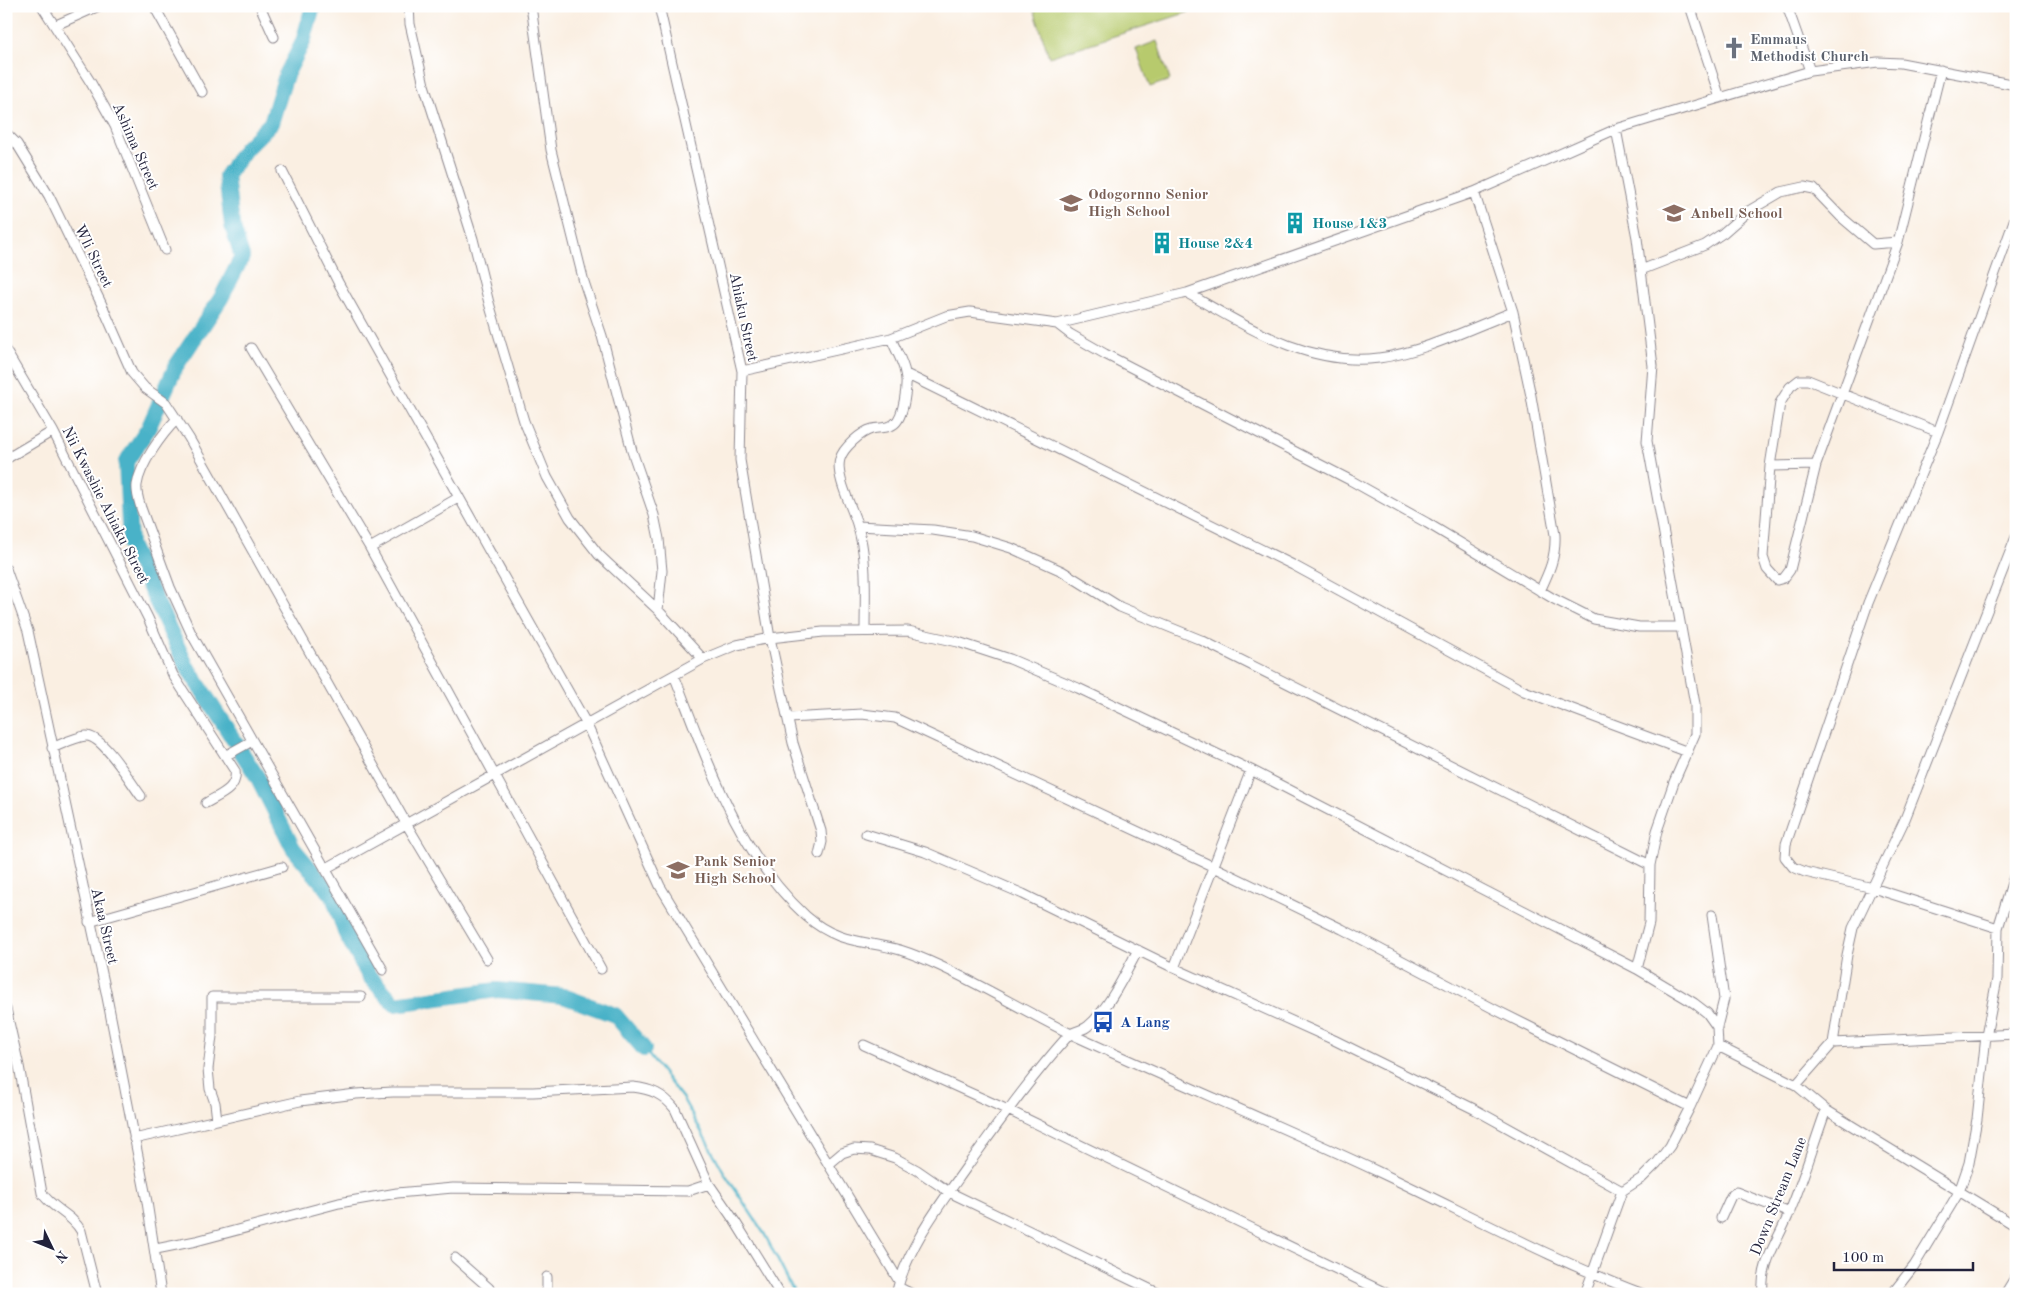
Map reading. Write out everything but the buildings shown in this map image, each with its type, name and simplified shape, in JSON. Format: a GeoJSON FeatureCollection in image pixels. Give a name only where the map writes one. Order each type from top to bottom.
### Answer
{"type":"FeatureCollection","features":[{"type":"Feature","properties":{"kind":"street","name":"Ashima Street"},"geometry":{"type":"LineString","coordinates":[[42,6],[56,25],[115,126],[164,250]]}},
{"type":"Feature","properties":{"kind":"street"},"geometry":{"type":"LineString","coordinates":[[56,25],[100,6]]}},
{"type":"Feature","properties":{"kind":"street"},"geometry":{"type":"LineString","coordinates":[[154,6],[202,92]]}},
{"type":"Feature","properties":{"kind":"street"},"geometry":{"type":"LineString","coordinates":[[260,6],[274,37]]}},
{"type":"Feature","properties":{"kind":"street"},"geometry":{"type":"LineString","coordinates":[[409,6],[410,24],[424,85],[473,239],[489,304],[524,421],[548,477],[570,518],[599,555],[658,610],[703,659]]}},
{"type":"Feature","properties":{"kind":"street"},"geometry":{"type":"LineString","coordinates":[[530,6],[551,150],[584,282],[602,336],[632,451],[654,515],[662,570],[658,610]]}},
{"type":"Feature","properties":{"kind":"street","name":"Ahiaku Street"},"geometry":{"type":"LineString","coordinates":[[659,6],[742,371],[740,460],[770,638],[801,771],[822,831],[819,854]]}},
{"type":"Feature","properties":{"kind":"street"},"geometry":{"type":"LineString","coordinates":[[1690,6],[1720,98]]}},
{"type":"Feature","properties":{"kind":"street"},"geometry":{"type":"LineString","coordinates":[[1787,6],[1810,71]]}},
{"type":"Feature","properties":{"kind":"street"},"geometry":{"type":"LineString","coordinates":[[742,371],[891,338],[946,316],[970,312],[1057,324],[1187,293],[1474,192],[1616,129],[1810,71],[1878,62],[1901,63],[2016,85]]}},
{"type":"Feature","properties":{"kind":"street"},"geometry":{"type":"LineString","coordinates":[[1938,432],[1842,395],[1808,380],[1799,380],[1790,387],[1780,403],[1770,466],[1763,557],[1767,569],[1777,580],[1784,578],[1790,570],[1816,465],[1842,395],[1898,242],[1941,70]]}},
{"type":"Feature","properties":{"kind":"street"},"geometry":{"type":"LineString","coordinates":[[1616,129],[1638,238],[1653,366],[1647,441],[1695,704],[1695,734],[1664,808],[1650,865],[1650,923],[1637,969]]}},
{"type":"Feature","properties":{"kind":"street","name":"Wli Street"},"geometry":{"type":"LineString","coordinates":[[6,133],[17,144],[49,196],[102,305],[132,373],[152,393],[166,403],[177,419],[408,825],[488,959]]}},
{"type":"Feature","properties":{"kind":"street"},"geometry":{"type":"LineString","coordinates":[[282,171],[339,284],[586,723],[660,886],[829,1164],[898,1287],[912,1294]]}},
{"type":"Feature","properties":{"kind":"street"},"geometry":{"type":"LineString","coordinates":[[1642,270],[1705,245],[1723,233],[1747,212],[1781,192],[1804,187],[1814,189],[1840,216],[1873,244],[1898,242]]}},
{"type":"Feature","properties":{"kind":"street"},"geometry":{"type":"LineString","coordinates":[[1474,192],[1513,312],[1555,535],[1556,550],[1552,565],[1540,591]]}},
{"type":"Feature","properties":{"kind":"street"},"geometry":{"type":"LineString","coordinates":[[1998,928],[1873,888],[1793,868],[1785,856],[1786,844],[1868,603],[1938,432],[2016,215]]}},
{"type":"Feature","properties":{"kind":"street"},"geometry":{"type":"LineString","coordinates":[[1187,293],[1281,344],[1338,358],[1378,358],[1404,352],[1436,342],[1513,312]]}},
{"type":"Feature","properties":{"kind":"street"},"geometry":{"type":"LineString","coordinates":[[1057,324],[1070,334],[1105,354],[1350,480],[1427,523],[1540,591],[1594,619],[1639,628],[1681,627]]}},
{"type":"Feature","properties":{"kind":"street"},"geometry":{"type":"LineString","coordinates":[[865,630],[864,570],[858,526],[838,470],[840,458],[845,450],[865,433],[871,429],[889,427],[900,418],[906,374],[891,338]]}},
{"type":"Feature","properties":{"kind":"street"},"geometry":{"type":"LineString","coordinates":[[251,348],[370,548],[602,969]]}},
{"type":"Feature","properties":{"kind":"street","name":"Nii Kwashie Ahiaku Street"},"geometry":{"type":"LineString","coordinates":[[6,351],[53,431],[148,618],[173,675],[228,754],[235,771],[236,778],[233,785],[206,803]]}},
{"type":"Feature","properties":{"kind":"street"},"geometry":{"type":"LineString","coordinates":[[906,374],[1293,565],[1524,691],[1688,752]]}},
{"type":"Feature","properties":{"kind":"street"},"geometry":{"type":"LineString","coordinates":[[177,419],[157,441],[139,478],[137,496],[170,587],[191,633],[249,743],[383,970]]}},
{"type":"Feature","properties":{"kind":"street"},"geometry":{"type":"LineString","coordinates":[[6,459],[53,431]]}},
{"type":"Feature","properties":{"kind":"street"},"geometry":{"type":"LineString","coordinates":[[1770,466],[1816,465]]}},
{"type":"Feature","properties":{"kind":"street"},"geometry":{"type":"LineString","coordinates":[[370,548],[458,498]]}},
{"type":"Feature","properties":{"kind":"street"},"geometry":{"type":"LineString","coordinates":[[858,526],[933,530],[972,536],[1011,548],[1062,571],[1120,607],[1201,640],[1650,865]]}},
{"type":"Feature","properties":{"kind":"street"},"geometry":{"type":"LineString","coordinates":[[1796,1085],[1833,1043],[1853,928],[1905,820],[2016,537]]}},
{"type":"Feature","properties":{"kind":"street","name":"Akaa Street"},"geometry":{"type":"LineString","coordinates":[[6,569],[28,631],[125,1088],[156,1249],[161,1294]]}},
{"type":"Feature","properties":{"kind":"street"},"geometry":{"type":"LineString","coordinates":[[325,869],[408,825],[586,723],[703,659],[737,645],[770,638],[823,632],[865,630],[916,633],[958,642],[1010,659],[1078,688],[1251,770],[1637,969],[1694,1003],[1707,1013],[1717,1027]]}},
{"type":"Feature","properties":{"kind":"street"},"geometry":{"type":"LineString","coordinates":[[674,675],[723,796],[744,836],[764,868],[804,913],[828,933],[846,939],[900,950],[937,964],[1070,1033],[1379,1172],[1592,1275],[1643,1294]]}},
{"type":"Feature","properties":{"kind":"street"},"geometry":{"type":"LineString","coordinates":[[788,718],[862,714],[894,718],[1214,867],[1342,929],[1494,1009],[1690,1107]]}},
{"type":"Feature","properties":{"kind":"street"},"geometry":{"type":"LineString","coordinates":[[52,748],[87,736],[93,738],[108,750],[141,796]]}},
{"type":"Feature","properties":{"kind":"street"},"geometry":{"type":"LineString","coordinates":[[228,754],[249,743]]}},
{"type":"Feature","properties":{"kind":"street"},"geometry":{"type":"LineString","coordinates":[[1174,968],[1251,770]]}},
{"type":"Feature","properties":{"kind":"street"},"geometry":{"type":"LineString","coordinates":[[866,834],[925,852],[1023,894],[1174,968],[1334,1040],[1474,1109],[1622,1191]]}},
{"type":"Feature","properties":{"kind":"street"},"geometry":{"type":"LineString","coordinates":[[89,922],[282,867]]}},
{"type":"Feature","properties":{"kind":"street"},"geometry":{"type":"LineString","coordinates":[[1892,1294],[1914,1266],[1959,1192],[1969,1163],[1977,1119],[1986,1036],[1997,979],[1998,928],[2016,870]]}},
{"type":"Feature","properties":{"kind":"street"},"geometry":{"type":"LineString","coordinates":[[1585,1294],[1622,1191],[1642,1178],[1657,1164],[1670,1146],[1718,1046],[1717,1027],[1724,999],[1712,915]]}},
{"type":"Feature","properties":{"kind":"street"},"geometry":{"type":"LineString","coordinates":[[898,1287],[916,1242],[949,1192],[1008,1110],[1070,1033],[1087,1027],[1099,1015],[1138,950]]}},
{"type":"Feature","properties":{"kind":"street"},"geometry":{"type":"LineString","coordinates":[[217,1120],[215,1103],[210,1089],[208,1069],[212,1036],[212,997],[361,997]]}},
{"type":"Feature","properties":{"kind":"street"},"geometry":{"type":"LineString","coordinates":[[6,1009],[19,1066],[42,1192],[46,1200],[77,1223],[81,1231],[97,1294]]}},
{"type":"Feature","properties":{"kind":"street"},"geometry":{"type":"LineString","coordinates":[[1833,1043],[2016,1034]]}},
{"type":"Feature","properties":{"kind":"street"},"geometry":{"type":"LineString","coordinates":[[864,1045],[1008,1110],[1388,1294]]}},
{"type":"Feature","properties":{"kind":"street"},"geometry":{"type":"LineString","coordinates":[[1718,1046],[1796,1085],[1826,1110],[2016,1226]]}},
{"type":"Feature","properties":{"kind":"street"},"geometry":{"type":"LineString","coordinates":[[134,1139],[300,1101],[356,1094],[393,1092],[533,1092],[646,1088],[659,1093],[675,1109],[709,1184],[736,1223],[780,1294]]}},
{"type":"Feature","properties":{"kind":"street","name":"Down Stream Lane"},"geometry":{"type":"LineString","coordinates":[[1763,1294],[1762,1280],[1767,1258],[1790,1213],[1826,1110]]}},
{"type":"Feature","properties":{"kind":"street"},"geometry":{"type":"LineString","coordinates":[[829,1164],[842,1153],[854,1149],[870,1150],[896,1158],[949,1192],[1160,1294]]}},
{"type":"Feature","properties":{"kind":"street"},"geometry":{"type":"LineString","coordinates":[[156,1249],[339,1203],[397,1193],[453,1188],[688,1191],[709,1184]]}},
{"type":"Feature","properties":{"kind":"street"},"geometry":{"type":"LineString","coordinates":[[1721,1218],[1731,1196],[1736,1192],[1790,1213]]}},
{"type":"Feature","properties":{"kind":"street"},"geometry":{"type":"LineString","coordinates":[[454,1258],[489,1288],[491,1294]]}},
{"type":"Feature","properties":{"kind":"street"},"geometry":{"type":"LineString","coordinates":[[2005,1294],[2016,1276]]}},
{"type":"Feature","properties":{"kind":"street"},"geometry":{"type":"LineString","coordinates":[[547,1277],[548,1294]]}},
{"type":"Feature","properties":{"kind":"green space"},"geometry":{"type":"Polygon","coordinates":[[[1033,6],[1187,6],[1189,12],[1049,57],[1033,6]]]}},
{"type":"Feature","properties":{"kind":"green space"},"geometry":{"type":"Polygon","coordinates":[[[1157,41],[1170,80],[1150,87],[1136,49],[1157,41]]]}},
{"type":"Feature","properties":{"kind":"waterway"},"geometry":{"type":"LineString","coordinates":[[313,6],[303,42],[286,75],[271,123],[246,148],[226,176],[232,225],[242,257],[221,298],[176,366],[148,429],[126,462],[130,545],[186,665],[258,778],[293,848],[333,896],[345,932],[369,976],[395,1004],[497,990],[563,996],[615,1015],[644,1049]]}},
{"type":"Feature","properties":{"kind":"waterway"},"geometry":{"type":"LineString","coordinates":[[644,1049],[683,1099],[725,1174],[765,1235],[795,1294]]}},
{"type":"Feature","properties":{"kind":"place","name":"Emmaus Methodist Church"},"geometry":{"type":"Point","coordinates":[1734,48]}},
{"type":"Feature","properties":{"kind":"place","name":"Odogornno Senior High School"},"geometry":{"type":"Point","coordinates":[1071,203]}},
{"type":"Feature","properties":{"kind":"place","name":"Anbell School"},"geometry":{"type":"Point","coordinates":[1674,213]}},
{"type":"Feature","properties":{"kind":"place","name":"House 1&3"},"geometry":{"type":"Point","coordinates":[1295,223]}},
{"type":"Feature","properties":{"kind":"place","name":"House 2&4"},"geometry":{"type":"Point","coordinates":[1162,243]}},
{"type":"Feature","properties":{"kind":"place","name":"Pank Senior High School"},"geometry":{"type":"Point","coordinates":[678,870]}},
{"type":"Feature","properties":{"kind":"place","name":"A Lang"},"geometry":{"type":"Point","coordinates":[1103,1022]}}]}
